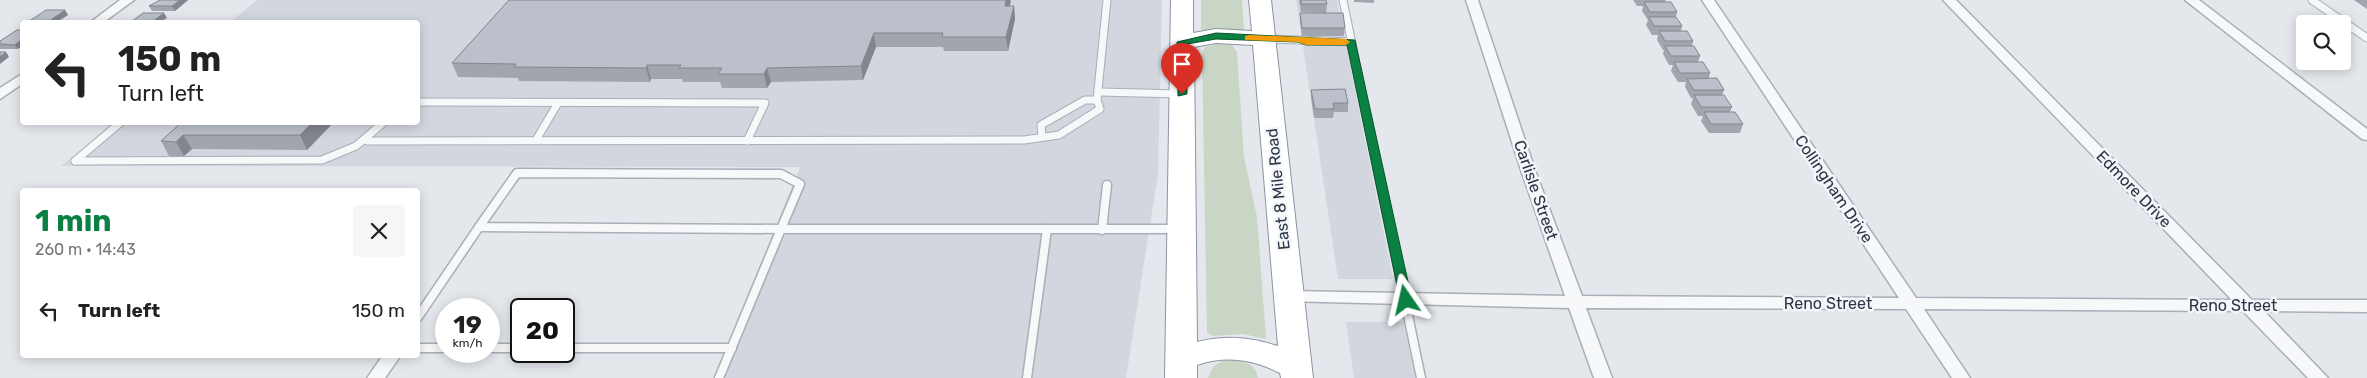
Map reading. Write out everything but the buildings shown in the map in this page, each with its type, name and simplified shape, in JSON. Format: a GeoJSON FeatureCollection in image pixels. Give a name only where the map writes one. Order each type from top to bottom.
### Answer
{"type":"FeatureCollection","features":[{"type":"Feature","properties":{"kind":"highway"},"geometry":{"type":"LineString","coordinates":[[1181,368],[1182,0]]}},
{"type":"Feature","properties":{"kind":"highway","name":"East 8 Mile Road"},"geometry":{"type":"LineString","coordinates":[[1260,0],[1296,372]]}},
{"type":"Feature","properties":{"kind":"highway"},"geometry":{"type":"LineString","coordinates":[[1182,42],[1216,36],[1264,39]]}},
{"type":"Feature","properties":{"kind":"highway"},"geometry":{"type":"LineString","coordinates":[[1181,368],[1215,347],[1240,346],[1272,354],[1296,372]]}},
{"type":"Feature","properties":{"kind":"street"},"geometry":{"type":"LineString","coordinates":[[100,20],[128,0]]}},
{"type":"Feature","properties":{"kind":"street","name":"Carlisle Street"},"geometry":{"type":"LineString","coordinates":[[1472,0],[1529,172],[1603,378]]}},
{"type":"Feature","properties":{"kind":"street","name":"Collingham Drive"},"geometry":{"type":"LineString","coordinates":[[1708,0],[1961,378]]}},
{"type":"Feature","properties":{"kind":"street","name":"Edmore Drive"},"geometry":{"type":"LineString","coordinates":[[1949,0],[2319,378]]}},
{"type":"Feature","properties":{"kind":"street"},"geometry":{"type":"LineString","coordinates":[[2191,0],[2367,136]]}},
{"type":"Feature","properties":{"kind":"street"},"geometry":{"type":"LineString","coordinates":[[0,95],[20,80]]}},
{"type":"Feature","properties":{"kind":"street","name":"Reno Street"},"geometry":{"type":"LineString","coordinates":[[1289,297],[1575,302],[2367,306]]}},
{"type":"Feature","properties":{"kind":"street"},"geometry":{"type":"LineString","coordinates":[[376,378],[390,358]]}},
{"type":"Feature","properties":{"kind":"lane"},"geometry":{"type":"LineString","coordinates":[[367,141],[1024,140],[1059,135],[1100,109],[1098,96],[1107,0]]}},
{"type":"Feature","properties":{"kind":"lane"},"geometry":{"type":"LineString","coordinates":[[1343,0],[1421,378]]}},
{"type":"Feature","properties":{"kind":"lane"},"geometry":{"type":"LineString","coordinates":[[2312,0],[2367,38]]}},
{"type":"Feature","properties":{"kind":"lane"},"geometry":{"type":"LineString","coordinates":[[1264,39],[1352,42]]}},
{"type":"Feature","properties":{"kind":"lane"},"geometry":{"type":"LineString","coordinates":[[1042,136],[1041,125],[1085,100],[1098,96],[1182,94]]}},
{"type":"Feature","properties":{"kind":"lane"},"geometry":{"type":"LineString","coordinates":[[420,102],[765,103],[747,141]]}},
{"type":"Feature","properties":{"kind":"lane"},"geometry":{"type":"LineString","coordinates":[[536,140],[558,103]]}},
{"type":"Feature","properties":{"kind":"lane"},"geometry":{"type":"LineString","coordinates":[[117,125],[75,161],[322,160],[347,153],[367,141],[381,125]]}},
{"type":"Feature","properties":{"kind":"lane"},"geometry":{"type":"LineString","coordinates":[[420,314],[517,173],[781,174],[800,184],[719,378]]}},
{"type":"Feature","properties":{"kind":"lane"},"geometry":{"type":"LineString","coordinates":[[1102,230],[1107,184]]}},
{"type":"Feature","properties":{"kind":"lane"},"geometry":{"type":"LineString","coordinates":[[479,227],[1180,229]]}},
{"type":"Feature","properties":{"kind":"lane"},"geometry":{"type":"LineString","coordinates":[[1026,378],[1047,229]]}},
{"type":"Feature","properties":{"kind":"lane"},"geometry":{"type":"LineString","coordinates":[[420,348],[435,348]]}},
{"type":"Feature","properties":{"kind":"lane"},"geometry":{"type":"LineString","coordinates":[[575,348],[732,348]]}},
{"type":"Feature","properties":{"kind":"shaded area"},"geometry":{"type":"Polygon","coordinates":[[[257,0],[1162,0],[1158,174],[1126,378],[714,378],[800,167],[61,166],[111,125],[420,125],[420,20],[233,20],[257,0]]]}},
{"type":"Feature","properties":{"kind":"shaded area"},"geometry":{"type":"Polygon","coordinates":[[[1296,0],[1337,0],[1393,279],[1338,279],[1296,0]]]}},
{"type":"Feature","properties":{"kind":"shaded area"},"geometry":{"type":"Polygon","coordinates":[[[1346,322],[1404,322],[1415,378],[1354,378],[1346,322]]]}},
{"type":"Feature","properties":{"kind":"green space"},"geometry":{"type":"Polygon","coordinates":[[[1201,0],[1242,0],[1244,31],[1201,30],[1201,0]]]}},
{"type":"Feature","properties":{"kind":"green space"},"geometry":{"type":"Polygon","coordinates":[[[1222,43],[1232,45],[1237,52],[1244,157],[1257,217],[1266,339],[1243,334],[1213,336],[1207,333],[1202,54],[1205,47],[1222,43]]]}},
{"type":"Feature","properties":{"kind":"green space"},"geometry":{"type":"Polygon","coordinates":[[[1230,359],[1252,366],[1258,378],[1208,378],[1211,370],[1216,365],[1230,359]]]}},
{"type":"Feature","properties":{"kind":"slow traffic"},"geometry":{"type":"LineString","coordinates":[[1249,38],[1299,39],[1306,42],[1346,42]]}},
{"type":"Feature","properties":{"kind":"route"},"geometry":{"type":"LineString","coordinates":[[1182,94],[1182,42],[1206,37],[1228,36],[1299,39],[1306,42],[1352,42],[1406,300]]}}]}
